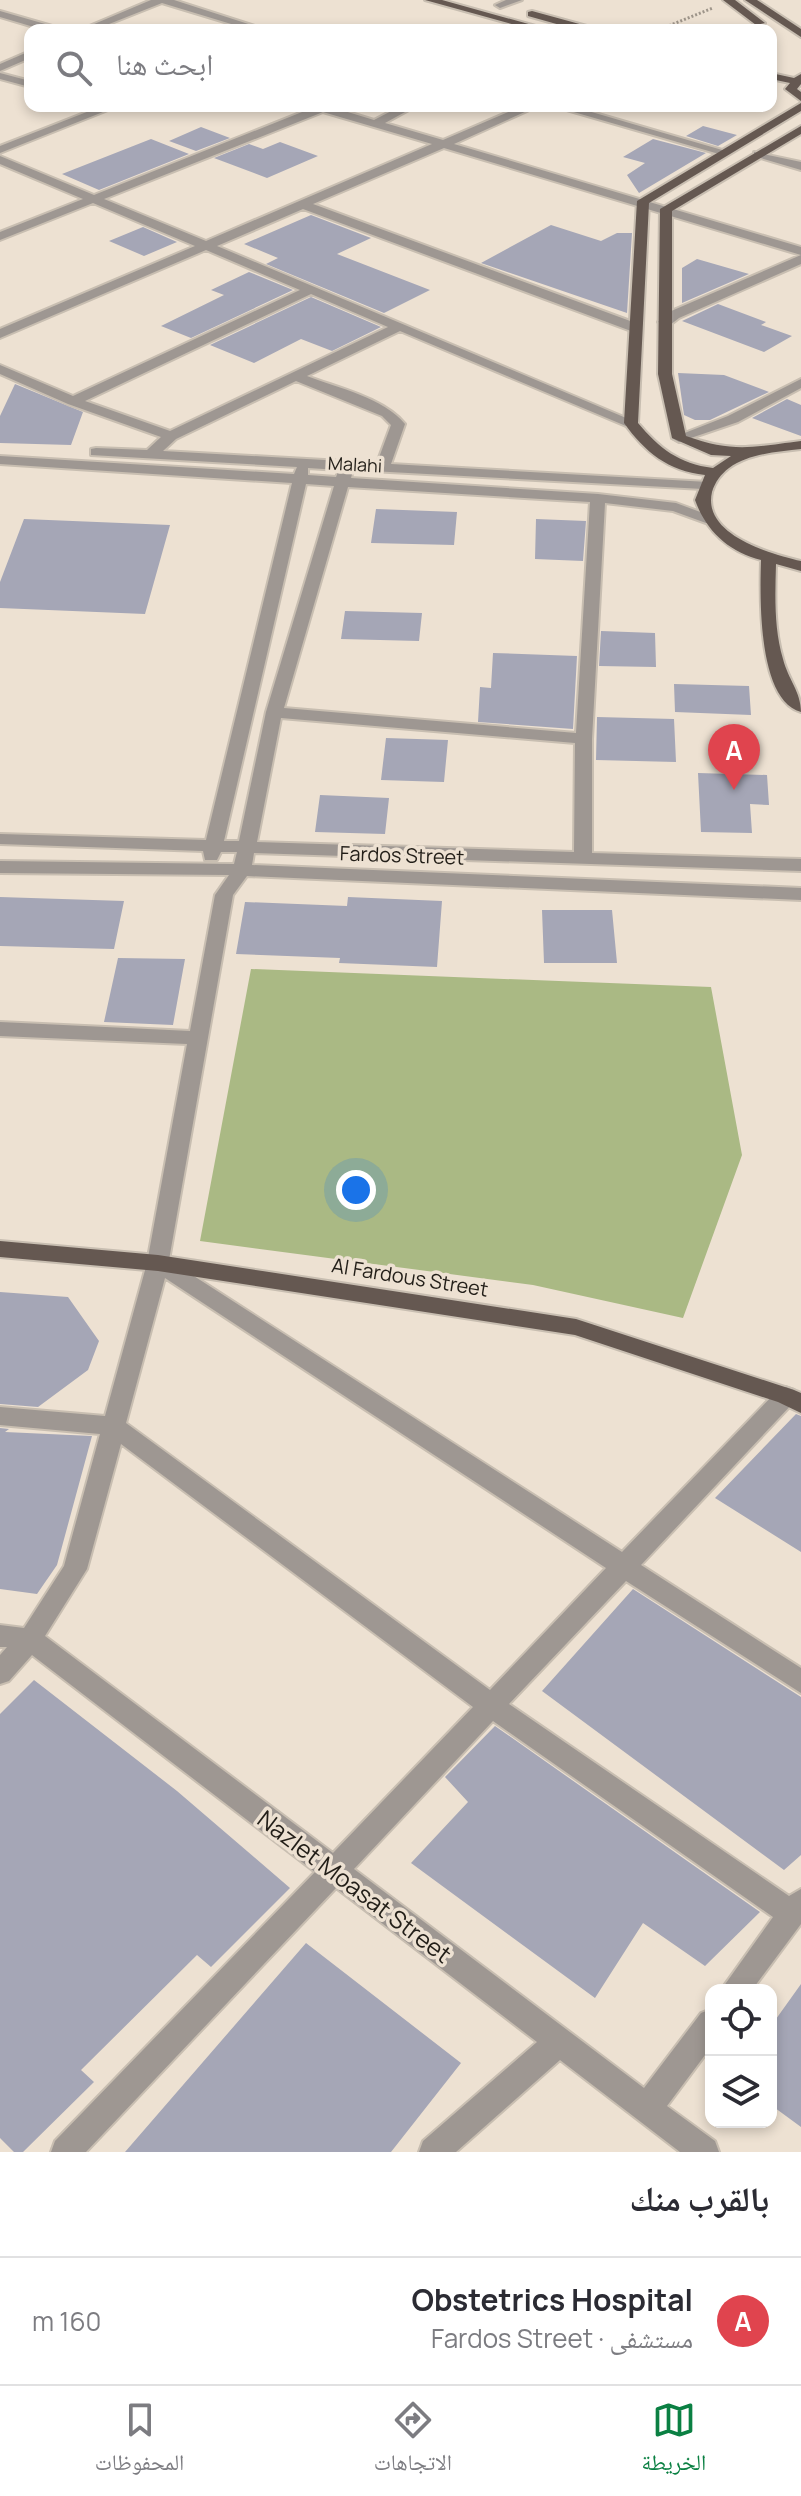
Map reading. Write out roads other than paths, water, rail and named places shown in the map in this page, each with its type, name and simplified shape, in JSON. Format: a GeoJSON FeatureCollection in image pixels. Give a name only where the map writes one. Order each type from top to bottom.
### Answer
{"type":"FeatureCollection","features":[{"type":"Feature","properties":{"kind":"main road"},"geometry":{"type":"LineString","coordinates":[[430,0],[454,3],[525,24]]}},
{"type":"Feature","properties":{"kind":"main road"},"geometry":{"type":"LineString","coordinates":[[478,0],[568,24]]}},
{"type":"Feature","properties":{"kind":"main road"},"geometry":{"type":"LineString","coordinates":[[750,0],[800,31]]}},
{"type":"Feature","properties":{"kind":"main road"},"geometry":{"type":"LineString","coordinates":[[729,1],[762,24]]}},
{"type":"Feature","properties":{"kind":"main road"},"geometry":{"type":"LineString","coordinates":[[777,78],[798,87]]}},
{"type":"Feature","properties":{"kind":"main road"},"geometry":{"type":"LineString","coordinates":[[777,87],[798,87]]}},
{"type":"Feature","properties":{"kind":"main road"},"geometry":{"type":"LineString","coordinates":[[708,479],[657,455],[631,423],[643,201],[801,106]]}},
{"type":"Feature","properties":{"kind":"main road"},"geometry":{"type":"LineString","coordinates":[[801,129],[666,209],[665,322],[665,374],[679,438],[716,452],[747,452],[801,445]]}},
{"type":"Feature","properties":{"kind":"main road"},"geometry":{"type":"LineString","coordinates":[[634,374],[665,374]]}},
{"type":"Feature","properties":{"kind":"main road"},"geometry":{"type":"LineString","coordinates":[[747,452],[708,479],[700,502],[706,519],[720,534],[769,559],[801,566]]}},
{"type":"Feature","properties":{"kind":"main road"},"geometry":{"type":"LineString","coordinates":[[769,559],[766,611],[777,671],[801,707]]}},
{"type":"Feature","properties":{"kind":"main road","name":"Al Fardous Street"},"geometry":{"type":"LineString","coordinates":[[0,1249],[158,1263],[576,1327],[794,1400]]}},
{"type":"Feature","properties":{"kind":"street"},"geometry":{"type":"LineString","coordinates":[[100,24],[162,0],[242,24]]}},
{"type":"Feature","properties":{"kind":"street"},"geometry":{"type":"LineString","coordinates":[[500,5],[517,0]]}},
{"type":"Feature","properties":{"kind":"street"},"geometry":{"type":"LineString","coordinates":[[0,14],[34,24]]}},
{"type":"Feature","properties":{"kind":"street"},"geometry":{"type":"LineString","coordinates":[[0,68],[24,57]]}},
{"type":"Feature","properties":{"kind":"street"},"geometry":{"type":"LineString","coordinates":[[0,76],[24,82]]}},
{"type":"Feature","properties":{"kind":"street"},"geometry":{"type":"LineString","coordinates":[[0,150],[97,112]]}},
{"type":"Feature","properties":{"kind":"street"},"geometry":{"type":"LineString","coordinates":[[0,236],[307,112]]}},
{"type":"Feature","properties":{"kind":"street"},"geometry":{"type":"LineString","coordinates":[[337,112],[643,201],[801,251]]}},
{"type":"Feature","properties":{"kind":"street"},"geometry":{"type":"LineString","coordinates":[[377,123],[398,112]]}},
{"type":"Feature","properties":{"kind":"street"},"geometry":{"type":"LineString","coordinates":[[0,334],[210,247],[518,112]]}},
{"type":"Feature","properties":{"kind":"street"},"geometry":{"type":"LineString","coordinates":[[580,112],[723,152]]}},
{"type":"Feature","properties":{"kind":"street"},"geometry":{"type":"LineString","coordinates":[[758,154],[801,166]]}},
{"type":"Feature","properties":{"kind":"street"},"geometry":{"type":"LineString","coordinates":[[0,160],[631,423]]}},
{"type":"Feature","properties":{"kind":"street"},"geometry":{"type":"LineString","coordinates":[[304,205],[636,328]]}},
{"type":"Feature","properties":{"kind":"street"},"geometry":{"type":"LineString","coordinates":[[665,322],[674,315],[801,259]]}},
{"type":"Feature","properties":{"kind":"street"},"geometry":{"type":"LineString","coordinates":[[73,401],[312,289]]}},
{"type":"Feature","properties":{"kind":"street"},"geometry":{"type":"LineString","coordinates":[[150,455],[171,436],[400,326]]}},
{"type":"Feature","properties":{"kind":"street"},"geometry":{"type":"LineString","coordinates":[[0,369],[73,401],[171,436]]}},
{"type":"Feature","properties":{"kind":"street"},"geometry":{"type":"LineString","coordinates":[[295,376],[387,413],[398,424],[382,468]]}},
{"type":"Feature","properties":{"kind":"street"},"geometry":{"type":"LineString","coordinates":[[679,438],[733,419],[801,383]]}},
{"type":"Feature","properties":{"kind":"street","name":"Malahi"},"geometry":{"type":"LineString","coordinates":[[0,447],[382,468],[708,479]]}},
{"type":"Feature","properties":{"kind":"street","name":"Malahi"},"geometry":{"type":"LineString","coordinates":[[0,460],[339,484],[598,498],[676,507],[706,519]]}},
{"type":"Feature","properties":{"kind":"street"},"geometry":{"type":"LineString","coordinates":[[224,895],[208,869],[224,812],[297,481],[306,462]]}},
{"type":"Feature","properties":{"kind":"street"},"geometry":{"type":"LineString","coordinates":[[0,1673],[30,1639],[75,1569],[158,1263],[224,895],[242,870],[274,712],[339,484],[347,466]]}},
{"type":"Feature","properties":{"kind":"street"},"geometry":{"type":"LineString","coordinates":[[583,858],[584,739],[598,498]]}},
{"type":"Feature","properties":{"kind":"street"},"geometry":{"type":"LineString","coordinates":[[274,712],[584,739]]}},
{"type":"Feature","properties":{"kind":"street","name":"Fardos Street"},"geometry":{"type":"LineString","coordinates":[[0,839],[801,865]]}},
{"type":"Feature","properties":{"kind":"street","name":"Fardos Street"},"geometry":{"type":"LineString","coordinates":[[0,867],[242,870],[801,894]]}},
{"type":"Feature","properties":{"kind":"street"},"geometry":{"type":"LineString","coordinates":[[0,1029],[200,1038]]}},
{"type":"Feature","properties":{"kind":"street"},"geometry":{"type":"LineString","coordinates":[[158,1263],[801,1682]]}},
{"type":"Feature","properties":{"kind":"street"},"geometry":{"type":"LineString","coordinates":[[66,2152],[624,1567],[794,1400]]}},
{"type":"Feature","properties":{"kind":"street"},"geometry":{"type":"LineString","coordinates":[[0,1416],[113,1426],[493,1707],[796,1908],[739,1984]]}},
{"type":"Feature","properties":{"kind":"street"},"geometry":{"type":"LineString","coordinates":[[0,1636],[30,1639]]}},
{"type":"Feature","properties":{"kind":"street","name":"Nazlet Moasat Street"},"geometry":{"type":"LineString","coordinates":[[30,1639],[704,2152]]}},
{"type":"Feature","properties":{"kind":"street"},"geometry":{"type":"LineString","coordinates":[[647,2109],[705,2031]]}},
{"type":"Feature","properties":{"kind":"street"},"geometry":{"type":"LineString","coordinates":[[434,2152],[560,2041]]}},
{"type":"Feature","properties":{"kind":"place","name":"Obstetrics Hospital"},"geometry":{"type":"Point","coordinates":[734,790]}}]}
